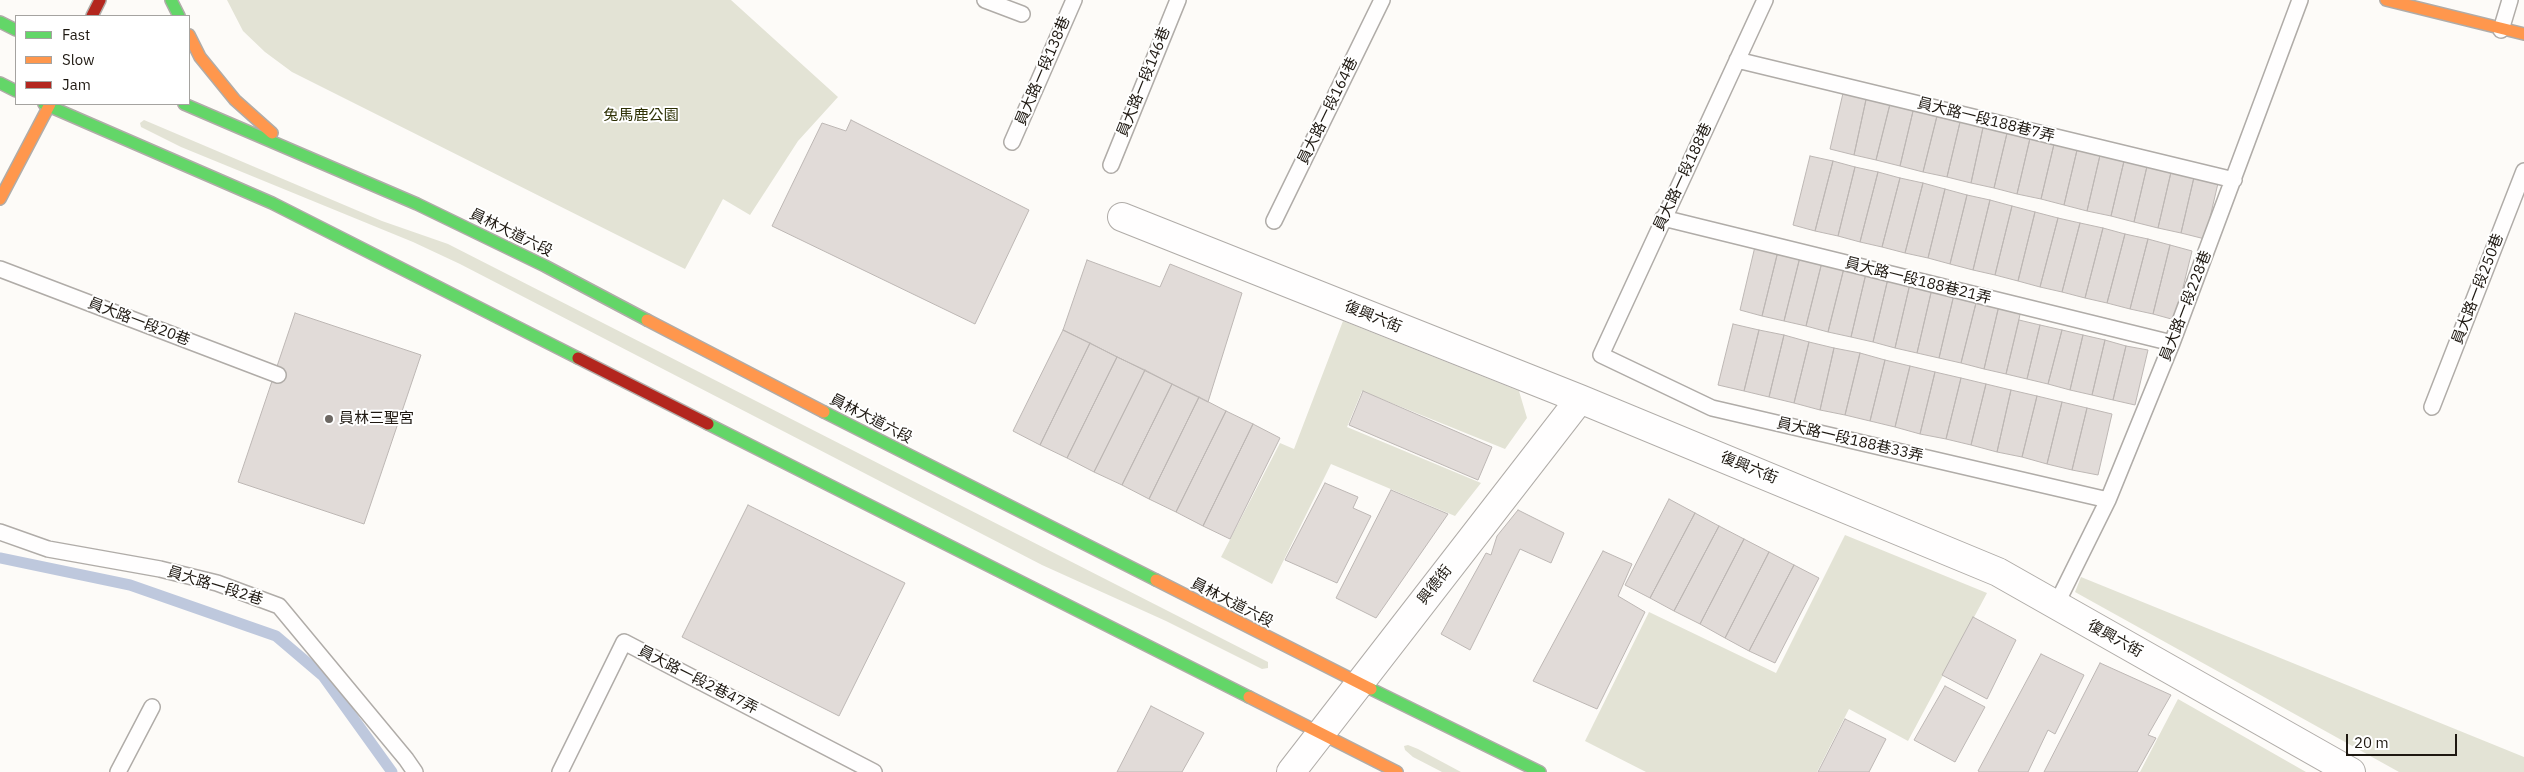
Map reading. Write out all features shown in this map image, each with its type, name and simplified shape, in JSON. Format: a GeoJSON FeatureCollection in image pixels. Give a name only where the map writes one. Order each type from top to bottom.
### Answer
{"type":"FeatureCollection","features":[{"type":"Feature","properties":{"kind":"main road"},"geometry":{"type":"LineString","coordinates":[[92,15],[100,0]]}},
{"type":"Feature","properties":{"kind":"main road"},"geometry":{"type":"LineString","coordinates":[[171,0],[178,15]]}},
{"type":"Feature","properties":{"kind":"main road"},"geometry":{"type":"LineString","coordinates":[[2386,0],[2501,30],[2524,34]]}},
{"type":"Feature","properties":{"kind":"main road"},"geometry":{"type":"LineString","coordinates":[[0,22],[15,30]]}},
{"type":"Feature","properties":{"kind":"main road"},"geometry":{"type":"LineString","coordinates":[[190,37],[200,57],[235,100],[290,149]]}},
{"type":"Feature","properties":{"kind":"main road"},"geometry":{"type":"LineString","coordinates":[[0,83],[15,90]]}},
{"type":"Feature","properties":{"kind":"main road"},"geometry":{"type":"LineString","coordinates":[[0,199],[47,105]]}},
{"type":"Feature","properties":{"kind":"main road"},"geometry":{"type":"LineString","coordinates":[[49,105],[272,203],[1397,772]]}},
{"type":"Feature","properties":{"kind":"main road","name":"員林大道六段"},"geometry":{"type":"LineString","coordinates":[[186,105],[417,204],[545,266],[796,398],[1358,683],[1540,772]]}},
{"type":"Feature","properties":{"kind":"street","name":"復興六街"},"geometry":{"type":"LineString","coordinates":[[1122,217],[1580,398],[1998,572],[2351,772]]}},
{"type":"Feature","properties":{"kind":"street","name":"興德街"},"geometry":{"type":"LineString","coordinates":[[1291,772],[1320,732],[1580,398]]}},
{"type":"Feature","properties":{"kind":"lane"},"geometry":{"type":"LineString","coordinates":[[985,0],[1022,14]]}},
{"type":"Feature","properties":{"kind":"lane","name":"員大路一段138巷"},"geometry":{"type":"LineString","coordinates":[[1012,142],[1074,0]]}},
{"type":"Feature","properties":{"kind":"lane","name":"員大路一段146巷"},"geometry":{"type":"LineString","coordinates":[[1111,165],[1178,0]]}},
{"type":"Feature","properties":{"kind":"lane","name":"員大路一段164巷"},"geometry":{"type":"LineString","coordinates":[[1274,221],[1382,0]]}},
{"type":"Feature","properties":{"kind":"lane","name":"員大路一段188巷"},"geometry":{"type":"LineString","coordinates":[[1601,355],[1765,0]]}},
{"type":"Feature","properties":{"kind":"lane","name":"員大路一段228巷"},"geometry":{"type":"LineString","coordinates":[[2056,605],[2108,500],[2172,343],[2300,0]]}},
{"type":"Feature","properties":{"kind":"lane"},"geometry":{"type":"LineString","coordinates":[[2501,30],[2510,0]]}},
{"type":"Feature","properties":{"kind":"lane","name":"員大路一段188巷7弄"},"geometry":{"type":"LineString","coordinates":[[1737,60],[2234,180]]}},
{"type":"Feature","properties":{"kind":"lane","name":"員大路一段250巷"},"geometry":{"type":"LineString","coordinates":[[2432,407],[2524,171]]}},
{"type":"Feature","properties":{"kind":"lane","name":"員大路一段188巷21弄"},"geometry":{"type":"LineString","coordinates":[[1663,218],[2172,343]]}},
{"type":"Feature","properties":{"kind":"lane","name":"員大路一段20巷"},"geometry":{"type":"LineString","coordinates":[[0,269],[278,375]]}},
{"type":"Feature","properties":{"kind":"lane","name":"員大路一段188巷33弄"},"geometry":{"type":"LineString","coordinates":[[1601,355],[1712,408],[2108,500]]}},
{"type":"Feature","properties":{"kind":"lane","name":"員大路一段2巷"},"geometry":{"type":"LineString","coordinates":[[0,532],[48,549],[160,569],[217,583],[278,606],[415,772]]}},
{"type":"Feature","properties":{"kind":"lane","name":"員大路一段2巷47弄"},"geometry":{"type":"LineString","coordinates":[[560,772],[624,642],[874,772]]}},
{"type":"Feature","properties":{"kind":"lane"},"geometry":{"type":"LineString","coordinates":[[118,772],[152,707]]}},
{"type":"Feature","properties":{"kind":"green space","name":"兔馬鹿公園"},"geometry":{"type":"Polygon","coordinates":[[[227,0],[731,0],[838,97],[798,141],[750,215],[723,199],[685,269],[292,72],[265,52],[243,31],[227,0]]]}},
{"type":"Feature","properties":{"kind":"green space"},"geometry":{"type":"Polygon","coordinates":[[[144,120],[382,221],[448,244],[1268,662],[1268,668],[1262,669],[1166,621],[1042,565],[460,264],[413,242],[181,147],[141,127],[140,123],[144,120]]]}},
{"type":"Feature","properties":{"kind":"green space"},"geometry":{"type":"Polygon","coordinates":[[[1343,321],[1519,391],[1527,418],[1505,449],[1362,391],[1347,427],[1481,483],[1455,516],[1331,464],[1272,584],[1221,557],[1280,443],[1294,449],[1343,321]]]}},
{"type":"Feature","properties":{"kind":"green space"},"geometry":{"type":"Polygon","coordinates":[[[1845,535],[1987,593],[1908,741],[1849,709],[1817,772],[1646,772],[1585,741],[1649,612],[1776,673],[1845,535]]]}},
{"type":"Feature","properties":{"kind":"green space"},"geometry":{"type":"Polygon","coordinates":[[[2081,577],[2524,757],[2524,772],[2399,772],[2075,592],[2081,577]]]}},
{"type":"Feature","properties":{"kind":"green space"},"geometry":{"type":"Polygon","coordinates":[[[2178,699],[2306,772],[2140,772],[2178,699]]]}},
{"type":"Feature","properties":{"kind":"green space"},"geometry":{"type":"Polygon","coordinates":[[[1408,745],[1461,772],[1442,772],[1413,757],[1405,750],[1404,746],[1408,745]]]}},
{"type":"Feature","properties":{"kind":"building"},"geometry":{"type":"Polygon","coordinates":[[[1844,89],[1867,95],[1854,155],[1830,149],[1844,89]]]}},
{"type":"Feature","properties":{"kind":"building"},"geometry":{"type":"Polygon","coordinates":[[[1867,95],[1891,100],[1876,160],[1854,155],[1867,95]]]}},
{"type":"Feature","properties":{"kind":"building"},"geometry":{"type":"Polygon","coordinates":[[[1891,100],[1914,107],[1900,166],[1876,160],[1891,100]]]}},
{"type":"Feature","properties":{"kind":"building"},"geometry":{"type":"Polygon","coordinates":[[[1914,107],[1938,112],[1923,172],[1900,166],[1914,107]]]}},
{"type":"Feature","properties":{"kind":"building"},"geometry":{"type":"Polygon","coordinates":[[[1938,112],[1961,118],[1947,177],[1923,172],[1938,112]]]}},
{"type":"Feature","properties":{"kind":"building"},"geometry":{"type":"Polygon","coordinates":[[[1961,118],[1984,123],[1971,183],[1947,177],[1961,118]]]}},
{"type":"Feature","properties":{"kind":"building"},"geometry":{"type":"Polygon","coordinates":[[[851,120],[1029,210],[975,324],[772,226],[822,123],[846,131],[851,120]]]}},
{"type":"Feature","properties":{"kind":"building"},"geometry":{"type":"Polygon","coordinates":[[[1984,123],[2008,129],[1994,188],[1971,183],[1984,123]]]}},
{"type":"Feature","properties":{"kind":"building"},"geometry":{"type":"Polygon","coordinates":[[[2008,129],[2031,134],[2017,194],[1994,188],[2008,129]]]}},
{"type":"Feature","properties":{"kind":"building"},"geometry":{"type":"Polygon","coordinates":[[[2031,134],[2055,140],[2041,199],[2017,194],[2031,134]]]}},
{"type":"Feature","properties":{"kind":"building"},"geometry":{"type":"Polygon","coordinates":[[[2055,140],[2078,146],[2064,205],[2041,199],[2055,140]]]}},
{"type":"Feature","properties":{"kind":"building"},"geometry":{"type":"Polygon","coordinates":[[[2078,146],[2101,151],[2087,211],[2064,205],[2078,146]]]}},
{"type":"Feature","properties":{"kind":"building"},"geometry":{"type":"Polygon","coordinates":[[[2101,151],[2125,157],[2111,216],[2087,211],[2101,151]]]}},
{"type":"Feature","properties":{"kind":"building"},"geometry":{"type":"Polygon","coordinates":[[[1810,156],[1833,161],[1815,231],[1793,225],[1810,156]]]}},
{"type":"Feature","properties":{"kind":"building"},"geometry":{"type":"Polygon","coordinates":[[[2125,157],[2148,162],[2134,222],[2111,216],[2125,157]]]}},
{"type":"Feature","properties":{"kind":"building"},"geometry":{"type":"Polygon","coordinates":[[[1833,161],[1855,167],[1838,236],[1815,231],[1833,161]]]}},
{"type":"Feature","properties":{"kind":"building"},"geometry":{"type":"Polygon","coordinates":[[[2148,162],[2172,168],[2158,228],[2134,222],[2148,162]]]}},
{"type":"Feature","properties":{"kind":"building"},"geometry":{"type":"Polygon","coordinates":[[[1855,167],[1878,172],[1860,242],[1838,236],[1855,167]]]}},
{"type":"Feature","properties":{"kind":"building"},"geometry":{"type":"Polygon","coordinates":[[[2172,168],[2195,173],[2181,233],[2158,228],[2172,168]]]}},
{"type":"Feature","properties":{"kind":"building"},"geometry":{"type":"Polygon","coordinates":[[[1878,172],[1900,178],[1882,247],[1860,242],[1878,172]]]}},
{"type":"Feature","properties":{"kind":"building"},"geometry":{"type":"Polygon","coordinates":[[[2195,173],[2219,179],[2205,239],[2181,233],[2195,173]]]}},
{"type":"Feature","properties":{"kind":"building"},"geometry":{"type":"Polygon","coordinates":[[[1900,178],[1923,183],[1905,253],[1882,247],[1900,178]]]}},
{"type":"Feature","properties":{"kind":"building"},"geometry":{"type":"Polygon","coordinates":[[[1923,183],[1945,189],[1928,258],[1905,253],[1923,183]]]}},
{"type":"Feature","properties":{"kind":"building"},"geometry":{"type":"Polygon","coordinates":[[[1945,189],[1967,195],[1950,264],[1928,258],[1945,189]]]}},
{"type":"Feature","properties":{"kind":"building"},"geometry":{"type":"Polygon","coordinates":[[[1967,195],[1990,200],[1973,270],[1950,264],[1967,195]]]}},
{"type":"Feature","properties":{"kind":"building"},"geometry":{"type":"Polygon","coordinates":[[[1990,200],[2012,206],[1995,275],[1973,270],[1990,200]]]}},
{"type":"Feature","properties":{"kind":"building"},"geometry":{"type":"Polygon","coordinates":[[[2012,206],[2035,212],[2018,281],[1995,275],[2012,206]]]}},
{"type":"Feature","properties":{"kind":"building"},"geometry":{"type":"Polygon","coordinates":[[[2035,212],[2058,218],[2040,287],[2018,281],[2035,212]]]}},
{"type":"Feature","properties":{"kind":"building"},"geometry":{"type":"Polygon","coordinates":[[[2058,218],[2080,223],[2062,292],[2040,287],[2058,218]]]}},
{"type":"Feature","properties":{"kind":"building"},"geometry":{"type":"Polygon","coordinates":[[[2080,223],[2103,228],[2085,298],[2062,292],[2080,223]]]}},
{"type":"Feature","properties":{"kind":"building"},"geometry":{"type":"Polygon","coordinates":[[[2103,228],[2125,234],[2107,303],[2085,298],[2103,228]]]}},
{"type":"Feature","properties":{"kind":"building"},"geometry":{"type":"Polygon","coordinates":[[[2125,234],[2148,239],[2130,309],[2107,303],[2125,234]]]}},
{"type":"Feature","properties":{"kind":"building"},"geometry":{"type":"Polygon","coordinates":[[[1757,238],[1780,243],[1762,316],[1740,310],[1757,238]]]}},
{"type":"Feature","properties":{"kind":"building"},"geometry":{"type":"Polygon","coordinates":[[[2148,239],[2170,245],[2153,314],[2130,309],[2148,239]]]}},
{"type":"Feature","properties":{"kind":"building"},"geometry":{"type":"Polygon","coordinates":[[[1780,243],[1802,249],[1784,321],[1762,316],[1780,243]]]}},
{"type":"Feature","properties":{"kind":"building"},"geometry":{"type":"Polygon","coordinates":[[[2170,245],[2192,251],[2175,320],[2153,314],[2170,245]]]}},
{"type":"Feature","properties":{"kind":"building"},"geometry":{"type":"Polygon","coordinates":[[[1802,249],[1824,254],[1806,326],[1784,321],[1802,249]]]}},
{"type":"Feature","properties":{"kind":"building"},"geometry":{"type":"Polygon","coordinates":[[[1824,254],[1846,260],[1828,332],[1806,326],[1824,254]]]}},
{"type":"Feature","properties":{"kind":"building"},"geometry":{"type":"Polygon","coordinates":[[[1087,260],[1160,287],[1170,264],[1242,293],[1208,402],[1063,330],[1087,260]]]}},
{"type":"Feature","properties":{"kind":"building"},"geometry":{"type":"Polygon","coordinates":[[[1846,260],[1868,265],[1851,337],[1828,332],[1846,260]]]}},
{"type":"Feature","properties":{"kind":"building"},"geometry":{"type":"Polygon","coordinates":[[[1868,265],[1890,270],[1873,342],[1851,337],[1868,265]]]}},
{"type":"Feature","properties":{"kind":"building"},"geometry":{"type":"Polygon","coordinates":[[[1890,270],[1912,275],[1895,348],[1873,342],[1890,270]]]}},
{"type":"Feature","properties":{"kind":"building"},"geometry":{"type":"Polygon","coordinates":[[[1912,275],[1934,280],[1917,353],[1895,348],[1912,275]]]}},
{"type":"Feature","properties":{"kind":"building"},"geometry":{"type":"Polygon","coordinates":[[[1934,280],[1956,286],[1939,358],[1917,353],[1934,280]]]}},
{"type":"Feature","properties":{"kind":"building"},"geometry":{"type":"Polygon","coordinates":[[[1956,286],[1979,291],[1961,363],[1939,358],[1956,286]]]}},
{"type":"Feature","properties":{"kind":"building"},"geometry":{"type":"Polygon","coordinates":[[[1979,291],[2001,297],[1984,369],[1961,363],[1979,291]]]}},
{"type":"Feature","properties":{"kind":"building"},"geometry":{"type":"Polygon","coordinates":[[[2001,297],[2023,302],[2006,374],[1984,369],[2001,297]]]}},
{"type":"Feature","properties":{"kind":"building","name":"員林三聖宮"},"geometry":{"type":"Polygon","coordinates":[[[295,313],[421,355],[364,524],[238,482],[295,313]]]}},
{"type":"Feature","properties":{"kind":"building"},"geometry":{"type":"Polygon","coordinates":[[[2019,320],[2040,325],[2027,379],[2006,374],[2019,320]]]}},
{"type":"Feature","properties":{"kind":"building"},"geometry":{"type":"Polygon","coordinates":[[[1733,324],[1759,330],[1744,391],[1718,385],[1733,324]]]}},
{"type":"Feature","properties":{"kind":"building"},"geometry":{"type":"Polygon","coordinates":[[[2040,325],[2062,330],[2048,384],[2027,379],[2040,325]]]}},
{"type":"Feature","properties":{"kind":"building"},"geometry":{"type":"Polygon","coordinates":[[[1063,330],[1090,343],[1040,445],[1013,431],[1063,330]]]}},
{"type":"Feature","properties":{"kind":"building"},"geometry":{"type":"Polygon","coordinates":[[[1759,330],[1784,335],[1769,397],[1744,391],[1759,330]]]}},
{"type":"Feature","properties":{"kind":"building"},"geometry":{"type":"Polygon","coordinates":[[[2062,330],[2083,335],[2070,390],[2048,384],[2062,330]]]}},
{"type":"Feature","properties":{"kind":"building"},"geometry":{"type":"Polygon","coordinates":[[[1784,335],[1809,342],[1794,403],[1769,397],[1784,335]]]}},
{"type":"Feature","properties":{"kind":"building"},"geometry":{"type":"Polygon","coordinates":[[[2083,335],[2105,340],[2092,395],[2070,390],[2083,335]]]}},
{"type":"Feature","properties":{"kind":"building"},"geometry":{"type":"Polygon","coordinates":[[[2105,340],[2126,346],[2113,400],[2092,395],[2105,340]]]}},
{"type":"Feature","properties":{"kind":"building"},"geometry":{"type":"Polygon","coordinates":[[[1809,342],[1834,348],[1820,410],[1794,403],[1809,342]]]}},
{"type":"Feature","properties":{"kind":"building"},"geometry":{"type":"Polygon","coordinates":[[[1090,343],[1117,357],[1067,458],[1040,445],[1090,343]]]}},
{"type":"Feature","properties":{"kind":"building"},"geometry":{"type":"Polygon","coordinates":[[[2126,346],[2148,350],[2135,405],[2113,400],[2126,346]]]}},
{"type":"Feature","properties":{"kind":"building"},"geometry":{"type":"Polygon","coordinates":[[[1834,348],[1860,353],[1845,415],[1820,410],[1834,348]]]}},
{"type":"Feature","properties":{"kind":"building"},"geometry":{"type":"Polygon","coordinates":[[[1860,353],[1885,360],[1870,421],[1845,415],[1860,353]]]}},
{"type":"Feature","properties":{"kind":"building"},"geometry":{"type":"Polygon","coordinates":[[[1117,357],[1145,370],[1094,472],[1067,458],[1117,357]]]}},
{"type":"Feature","properties":{"kind":"building"},"geometry":{"type":"Polygon","coordinates":[[[1885,360],[1910,366],[1895,427],[1870,421],[1885,360]]]}},
{"type":"Feature","properties":{"kind":"building"},"geometry":{"type":"Polygon","coordinates":[[[1910,366],[1935,372],[1920,434],[1895,427],[1910,366]]]}},
{"type":"Feature","properties":{"kind":"building"},"geometry":{"type":"Polygon","coordinates":[[[1145,370],[1172,384],[1122,485],[1094,472],[1145,370]]]}},
{"type":"Feature","properties":{"kind":"building"},"geometry":{"type":"Polygon","coordinates":[[[1935,372],[1961,378],[1946,439],[1920,434],[1935,372]]]}},
{"type":"Feature","properties":{"kind":"building"},"geometry":{"type":"Polygon","coordinates":[[[1961,378],[1986,384],[1971,445],[1946,439],[1961,378]]]}},
{"type":"Feature","properties":{"kind":"building"},"geometry":{"type":"Polygon","coordinates":[[[1172,384],[1199,397],[1149,499],[1122,485],[1172,384]]]}},
{"type":"Feature","properties":{"kind":"building"},"geometry":{"type":"Polygon","coordinates":[[[1986,384],[2011,390],[1997,452],[1971,445],[1986,384]]]}},
{"type":"Feature","properties":{"kind":"building"},"geometry":{"type":"Polygon","coordinates":[[[2011,390],[2037,396],[2022,457],[1997,452],[2011,390]]]}},
{"type":"Feature","properties":{"kind":"building"},"geometry":{"type":"Polygon","coordinates":[[[1363,391],[1492,447],[1478,480],[1349,425],[1363,391]]]}},
{"type":"Feature","properties":{"kind":"building"},"geometry":{"type":"Polygon","coordinates":[[[2037,396],[2062,402],[2047,464],[2022,457],[2037,396]]]}},
{"type":"Feature","properties":{"kind":"building"},"geometry":{"type":"Polygon","coordinates":[[[1199,397],[1226,411],[1176,512],[1149,499],[1199,397]]]}},
{"type":"Feature","properties":{"kind":"building"},"geometry":{"type":"Polygon","coordinates":[[[2062,402],[2087,408],[2072,470],[2047,464],[2062,402]]]}},
{"type":"Feature","properties":{"kind":"building"},"geometry":{"type":"Polygon","coordinates":[[[2087,408],[2112,414],[2098,475],[2072,470],[2087,408]]]}},
{"type":"Feature","properties":{"kind":"building"},"geometry":{"type":"Polygon","coordinates":[[[1226,411],[1253,424],[1203,526],[1176,512],[1226,411]]]}},
{"type":"Feature","properties":{"kind":"building"},"geometry":{"type":"Polygon","coordinates":[[[1253,424],[1280,438],[1230,539],[1203,526],[1253,424]]]}},
{"type":"Feature","properties":{"kind":"building"},"geometry":{"type":"Polygon","coordinates":[[[1325,483],[1358,497],[1353,508],[1371,516],[1337,583],[1285,560],[1325,483]]]}},
{"type":"Feature","properties":{"kind":"building"},"geometry":{"type":"Polygon","coordinates":[[[1391,490],[1448,514],[1376,618],[1336,598],[1391,490]]]}},
{"type":"Feature","properties":{"kind":"building"},"geometry":{"type":"Polygon","coordinates":[[[1669,499],[1695,513],[1650,598],[1625,585],[1669,499]]]}},
{"type":"Feature","properties":{"kind":"building"},"geometry":{"type":"Polygon","coordinates":[[[748,505],[905,583],[839,716],[682,637],[748,505]]]}},
{"type":"Feature","properties":{"kind":"building"},"geometry":{"type":"Polygon","coordinates":[[[1518,510],[1564,533],[1551,563],[1520,549],[1470,650],[1441,634],[1486,553],[1491,555],[1497,536],[1518,510]]]}},
{"type":"Feature","properties":{"kind":"building"},"geometry":{"type":"Polygon","coordinates":[[[1695,513],[1719,526],[1674,611],[1650,598],[1695,513]]]}},
{"type":"Feature","properties":{"kind":"building"},"geometry":{"type":"Polygon","coordinates":[[[1719,526],[1744,539],[1700,624],[1674,611],[1719,526]]]}},
{"type":"Feature","properties":{"kind":"building"},"geometry":{"type":"Polygon","coordinates":[[[1744,539],[1769,552],[1725,638],[1700,624],[1744,539]]]}},
{"type":"Feature","properties":{"kind":"building"},"geometry":{"type":"Polygon","coordinates":[[[1603,551],[1632,564],[1618,596],[1645,612],[1597,709],[1533,681],[1603,551]]]}},
{"type":"Feature","properties":{"kind":"building"},"geometry":{"type":"Polygon","coordinates":[[[1769,552],[1794,565],[1749,651],[1725,638],[1769,552]]]}},
{"type":"Feature","properties":{"kind":"building"},"geometry":{"type":"Polygon","coordinates":[[[1794,565],[1819,578],[1775,663],[1749,651],[1794,565]]]}},
{"type":"Feature","properties":{"kind":"building"},"geometry":{"type":"Polygon","coordinates":[[[1973,617],[2016,640],[1987,699],[1942,675],[1973,617]]]}},
{"type":"Feature","properties":{"kind":"building"},"geometry":{"type":"Polygon","coordinates":[[[2041,654],[2084,675],[2055,734],[2048,730],[2028,772],[1978,771],[2041,654]]]}},
{"type":"Feature","properties":{"kind":"building"},"geometry":{"type":"Polygon","coordinates":[[[2100,663],[2171,695],[2148,735],[2156,738],[2137,772],[2044,772],[2100,663]]]}},
{"type":"Feature","properties":{"kind":"building"},"geometry":{"type":"Polygon","coordinates":[[[1945,686],[1985,707],[1955,762],[1914,740],[1945,686]]]}},
{"type":"Feature","properties":{"kind":"building"},"geometry":{"type":"Polygon","coordinates":[[[1151,706],[1204,733],[1182,772],[1117,772],[1151,706]]]}},
{"type":"Feature","properties":{"kind":"building"},"geometry":{"type":"Polygon","coordinates":[[[1845,719],[1886,739],[1869,772],[1818,772],[1845,719]]]}},
{"type":"Feature","properties":{"kind":"waterway"},"geometry":{"type":"LineString","coordinates":[[0,558],[130,585],[276,636],[323,676],[392,772]]}},
{"type":"Feature","properties":{"kind":"traffic: fast"},"geometry":{"type":"LineString","coordinates":[[171,0],[178,15]]}},
{"type":"Feature","properties":{"kind":"traffic: fast"},"geometry":{"type":"LineString","coordinates":[[0,22],[15,30]]}},
{"type":"Feature","properties":{"kind":"traffic: fast"},"geometry":{"type":"LineString","coordinates":[[0,83],[15,90]]}},
{"type":"Feature","properties":{"kind":"traffic: fast"},"geometry":{"type":"LineString","coordinates":[[46,105],[272,203],[578,358]]}},
{"type":"Feature","properties":{"kind":"traffic: fast"},"geometry":{"type":"LineString","coordinates":[[186,105],[417,204],[545,266],[647,320]]}},
{"type":"Feature","properties":{"kind":"traffic: fast"},"geometry":{"type":"LineString","coordinates":[[824,412],[1156,580]]}},
{"type":"Feature","properties":{"kind":"traffic: fast"},"geometry":{"type":"LineString","coordinates":[[708,424],[1249,697]]}},
{"type":"Feature","properties":{"kind":"traffic: fast"},"geometry":{"type":"LineString","coordinates":[[1371,689],[1540,772]]}},
{"type":"Feature","properties":{"kind":"traffic: slow"},"geometry":{"type":"LineString","coordinates":[[2386,0],[2524,34]]}},
{"type":"Feature","properties":{"kind":"traffic: slow"},"geometry":{"type":"LineString","coordinates":[[190,37],[200,57],[235,100],[272,133]]}},
{"type":"Feature","properties":{"kind":"traffic: slow"},"geometry":{"type":"LineString","coordinates":[[0,199],[49,105]]}},
{"type":"Feature","properties":{"kind":"traffic: slow"},"geometry":{"type":"LineString","coordinates":[[647,320],[824,412]]}},
{"type":"Feature","properties":{"kind":"traffic: slow"},"geometry":{"type":"LineString","coordinates":[[1156,580],[1371,689]]}},
{"type":"Feature","properties":{"kind":"traffic: slow"},"geometry":{"type":"LineString","coordinates":[[1249,697],[1397,772]]}},
{"type":"Feature","properties":{"kind":"traffic: jam"},"geometry":{"type":"LineString","coordinates":[[92,15],[100,0]]}},
{"type":"Feature","properties":{"kind":"traffic: jam"},"geometry":{"type":"LineString","coordinates":[[578,358],[708,424]]}},
{"type":"Feature","properties":{"kind":"place","name":"員林三聖宮"},"geometry":{"type":"Point","coordinates":[329,419]}}]}
